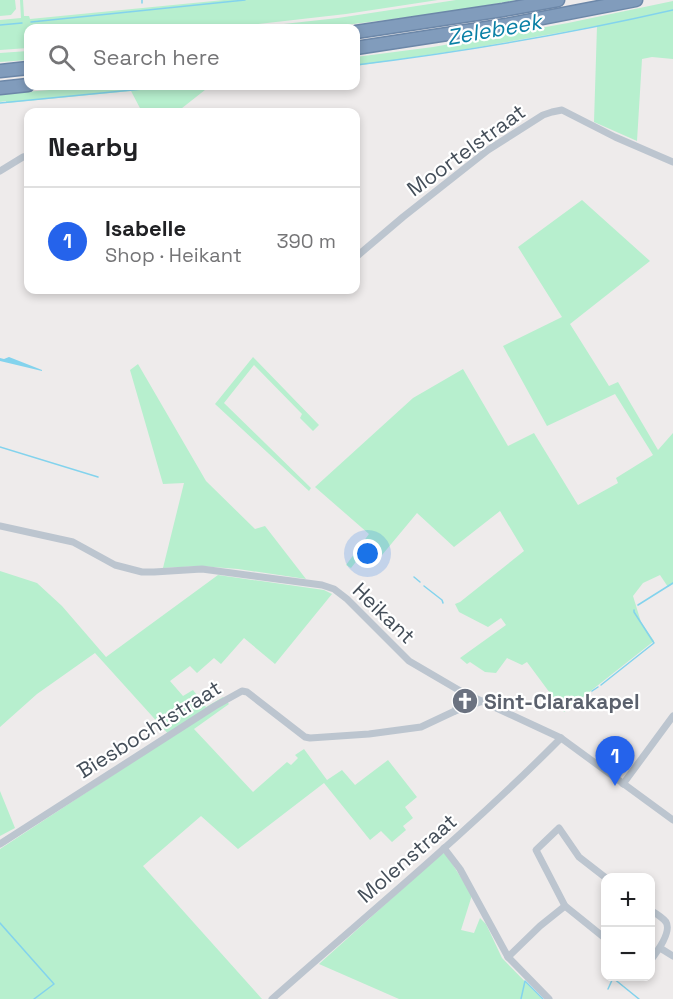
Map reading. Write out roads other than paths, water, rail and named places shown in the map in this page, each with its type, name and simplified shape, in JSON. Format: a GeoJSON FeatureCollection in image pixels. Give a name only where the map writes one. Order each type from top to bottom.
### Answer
{"type":"FeatureCollection","features":[{"type":"Feature","properties":{"kind":"highway"},"geometry":{"type":"LineString","coordinates":[[360,31],[558,0]]}},
{"type":"Feature","properties":{"kind":"highway"},"geometry":{"type":"LineString","coordinates":[[360,47],[506,25],[636,0]]}},
{"type":"Feature","properties":{"kind":"highway"},"geometry":{"type":"LineString","coordinates":[[0,71],[24,69]]}},
{"type":"Feature","properties":{"kind":"highway"},"geometry":{"type":"LineString","coordinates":[[0,88],[24,85]]}},
{"type":"Feature","properties":{"kind":"street","name":"Moortelstraat"},"geometry":{"type":"LineString","coordinates":[[360,254],[488,150],[543,115],[552,112],[562,110],[615,137],[673,162]]}},
{"type":"Feature","properties":{"kind":"street"},"geometry":{"type":"LineString","coordinates":[[0,171],[24,157]]}},
{"type":"Feature","properties":{"kind":"street","name":"Heikant"},"geometry":{"type":"LineString","coordinates":[[0,526],[72,542],[115,565],[142,572],[202,569],[322,585],[334,589],[409,661],[462,692],[561,738],[673,820]]}},
{"type":"Feature","properties":{"kind":"street","name":"Biesbochtstraat"},"geometry":{"type":"LineString","coordinates":[[0,844],[242,691],[247,692],[305,737],[310,738],[363,735],[421,727],[483,701]]}},
{"type":"Feature","properties":{"kind":"street"},"geometry":{"type":"LineString","coordinates":[[455,711],[462,692]]}},
{"type":"Feature","properties":{"kind":"street"},"geometry":{"type":"LineString","coordinates":[[623,784],[673,716]]}},
{"type":"Feature","properties":{"kind":"street","name":"Molenstraat"},"geometry":{"type":"LineString","coordinates":[[272,999],[519,781],[561,738]]}},
{"type":"Feature","properties":{"kind":"street"},"geometry":{"type":"LineString","coordinates":[[601,874],[579,857],[559,828],[536,850],[566,906],[601,935]]}},
{"type":"Feature","properties":{"kind":"street"},"geometry":{"type":"LineString","coordinates":[[444,848],[460,869],[508,957],[549,999]]}},
{"type":"Feature","properties":{"kind":"street"},"geometry":{"type":"LineString","coordinates":[[508,957],[540,926],[566,906]]}},
{"type":"Feature","properties":{"kind":"street"},"geometry":{"type":"LineString","coordinates":[[655,913],[668,925],[667,933],[655,955]]}},
{"type":"Feature","properties":{"kind":"street"},"geometry":{"type":"LineString","coordinates":[[660,948],[673,956]]}},
{"type":"Feature","properties":{"kind":"water"},"geometry":{"type":"Polygon","coordinates":[[[9,357],[42,371],[0,361],[0,358],[9,357]]]}},
{"type":"Feature","properties":{"kind":"waterway"},"geometry":{"type":"LineString","coordinates":[[31,22],[245,0]]}},
{"type":"Feature","properties":{"kind":"waterway","name":"Zelebeek"},"geometry":{"type":"LineString","coordinates":[[360,64],[515,42],[673,10]]}},
{"type":"Feature","properties":{"kind":"waterway"},"geometry":{"type":"LineString","coordinates":[[0,25],[22,23]]}},
{"type":"Feature","properties":{"kind":"waterway","name":"Zelebeek"},"geometry":{"type":"LineString","coordinates":[[0,103],[132,90]]}},
{"type":"Feature","properties":{"kind":"waterway"},"geometry":{"type":"LineString","coordinates":[[0,447],[98,477]]}},
{"type":"Feature","properties":{"kind":"waterway"},"geometry":{"type":"LineString","coordinates":[[414,577],[420,582]]}},
{"type":"Feature","properties":{"kind":"waterway"},"geometry":{"type":"LineString","coordinates":[[638,605],[673,583]]}},
{"type":"Feature","properties":{"kind":"waterway"},"geometry":{"type":"LineString","coordinates":[[424,586],[443,603]]}},
{"type":"Feature","properties":{"kind":"waterway"},"geometry":{"type":"LineString","coordinates":[[601,685],[654,643],[634,610]]}},
{"type":"Feature","properties":{"kind":"waterway"},"geometry":{"type":"LineString","coordinates":[[592,691],[598,687]]}},
{"type":"Feature","properties":{"kind":"waterway"},"geometry":{"type":"LineString","coordinates":[[0,923],[54,984],[34,999]]}},
{"type":"Feature","properties":{"kind":"waterway"},"geometry":{"type":"LineString","coordinates":[[608,989],[613,978],[639,999]]}},
{"type":"Feature","properties":{"kind":"waterway"},"geometry":{"type":"LineString","coordinates":[[521,999],[525,981],[543,999]]}},
{"type":"Feature","properties":{"kind":"place","name":"Sint-Clarakapel"},"geometry":{"type":"Point","coordinates":[465,701]}},
{"type":"Feature","properties":{"kind":"place","name":"Isabelle"},"geometry":{"type":"Point","coordinates":[615,786]}}]}
